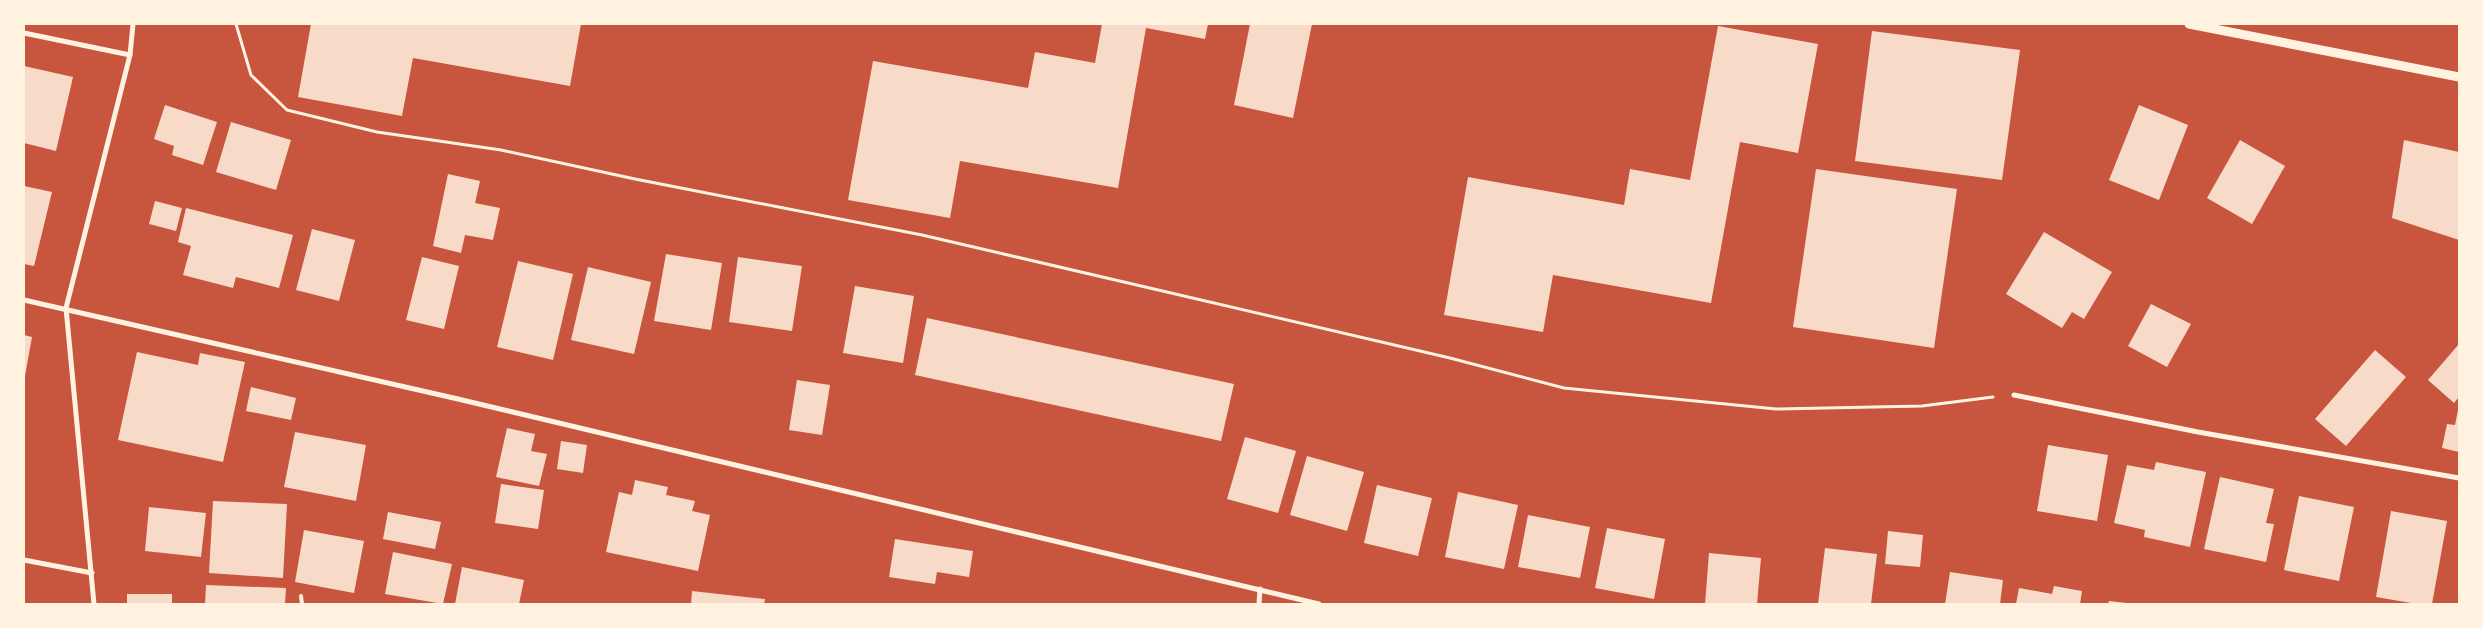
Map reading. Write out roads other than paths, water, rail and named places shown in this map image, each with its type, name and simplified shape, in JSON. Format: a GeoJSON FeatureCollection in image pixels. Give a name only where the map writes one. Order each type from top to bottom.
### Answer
{"type":"FeatureCollection","features":[{"type":"Feature","properties":{"kind":"street"},"geometry":{"type":"LineString","coordinates":[[94,604],[66,308],[130,55],[133,24]]}},
{"type":"Feature","properties":{"kind":"street"},"geometry":{"type":"LineString","coordinates":[[2189,24],[2459,77]]}},
{"type":"Feature","properties":{"kind":"street"},"geometry":{"type":"LineString","coordinates":[[24,33],[130,55]]}},
{"type":"Feature","properties":{"kind":"street"},"geometry":{"type":"LineString","coordinates":[[24,300],[66,308],[1319,604]]}},
{"type":"Feature","properties":{"kind":"street"},"geometry":{"type":"LineString","coordinates":[[2014,394],[2198,432],[2459,478]]}},
{"type":"Feature","properties":{"kind":"street"},"geometry":{"type":"LineString","coordinates":[[24,560],[92,573]]}},
{"type":"Feature","properties":{"kind":"street"},"geometry":{"type":"LineString","coordinates":[[1259,604],[1260,589]]}},
{"type":"Feature","properties":{"kind":"lane"},"geometry":{"type":"LineString","coordinates":[[301,596],[302,604]]}}]}
